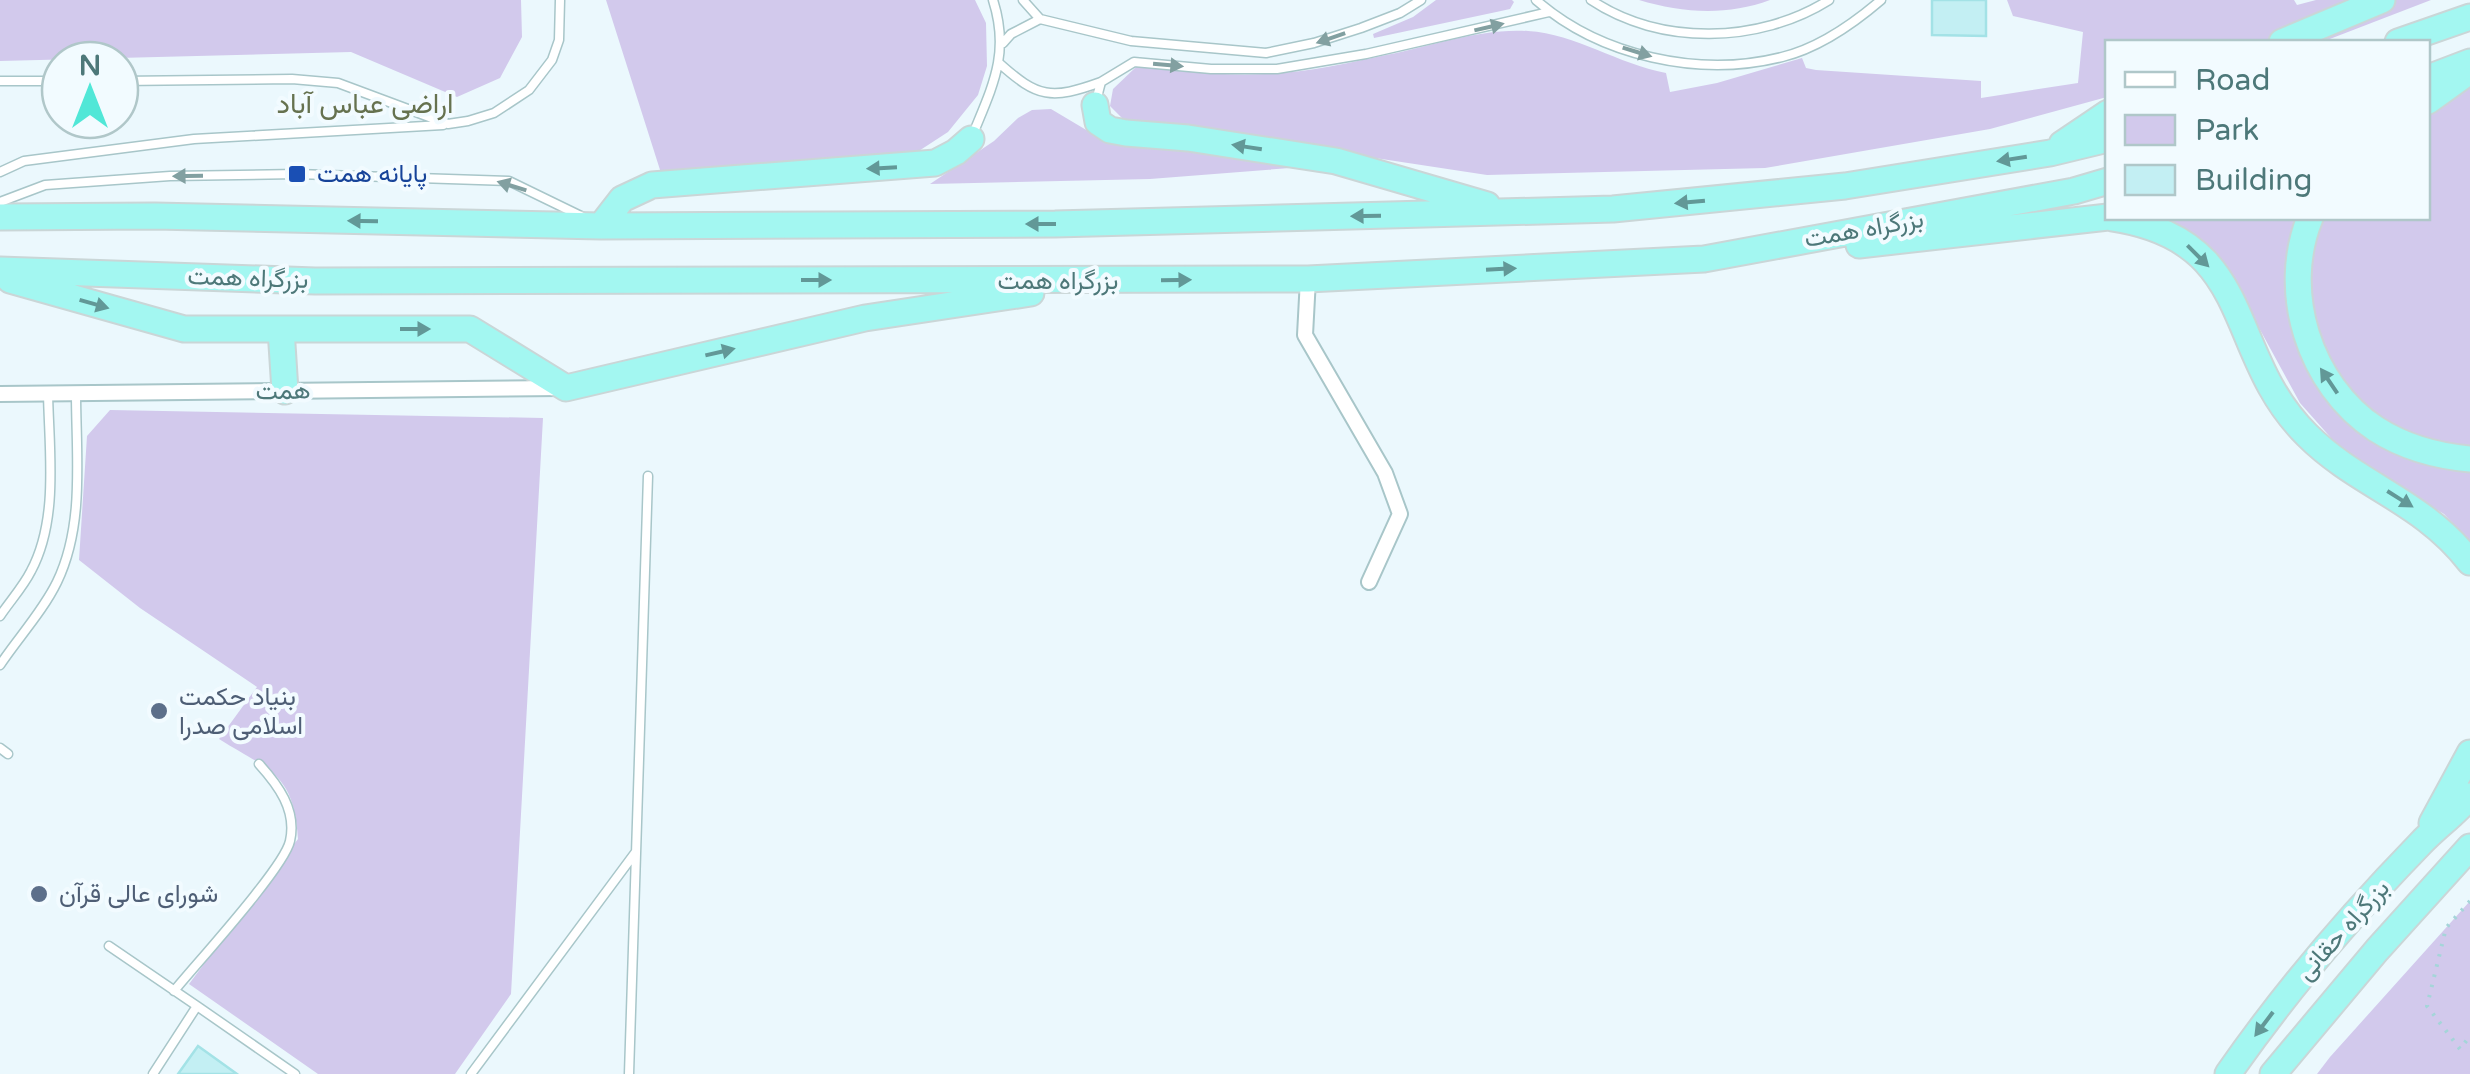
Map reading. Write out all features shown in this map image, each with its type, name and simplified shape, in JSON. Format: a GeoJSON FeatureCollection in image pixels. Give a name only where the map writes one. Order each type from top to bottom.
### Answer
{"type":"FeatureCollection","features":[{"type":"Feature","properties":{"kind":"highway"},"geometry":{"type":"LineString","coordinates":[[2287,40],[2382,0]]}},
{"type":"Feature","properties":{"kind":"highway"},"geometry":{"type":"LineString","coordinates":[[2404,40],[2470,16]]}},
{"type":"Feature","properties":{"kind":"highway"},"geometry":{"type":"LineString","coordinates":[[2430,77],[2470,62]]}},
{"type":"Feature","properties":{"kind":"highway"},"geometry":{"type":"LineString","coordinates":[[2430,100],[2470,72]]}},
{"type":"Feature","properties":{"kind":"highway"},"geometry":{"type":"LineString","coordinates":[[1098,94],[1098,122],[1110,130],[1336,161],[1511,212]]}},
{"type":"Feature","properties":{"kind":"highway"},"geometry":{"type":"LineString","coordinates":[[2050,152],[2105,115]]}},
{"type":"Feature","properties":{"kind":"highway"},"geometry":{"type":"LineString","coordinates":[[600,226],[622,199],[652,185],[935,163],[971,138]]}},
{"type":"Feature","properties":{"kind":"highway","name":"بزرگراه همت"},"geometry":{"type":"LineString","coordinates":[[0,217],[155,216],[600,226],[1055,224],[1612,209],[1845,186],[2105,140]]}},
{"type":"Feature","properties":{"kind":"highway","name":"بزرگراه همت"},"geometry":{"type":"LineString","coordinates":[[0,270],[315,280],[1308,279],[1704,259],[2074,191],[2105,182]]}},
{"type":"Feature","properties":{"kind":"highway"},"geometry":{"type":"LineString","coordinates":[[1704,259],[1942,238],[2105,218]]}},
{"type":"Feature","properties":{"kind":"highway"},"geometry":{"type":"LineString","coordinates":[[2128,220],[2177,236],[2202,258],[2226,288],[2259,366],[2284,410],[2328,454],[2432,522],[2470,562]]}},
{"type":"Feature","properties":{"kind":"highway"},"geometry":{"type":"LineString","coordinates":[[2309,220],[2299,261],[2298,294],[2313,357],[2337,394],[2374,428],[2412,447],[2470,459]]}},
{"type":"Feature","properties":{"kind":"highway"},"geometry":{"type":"LineString","coordinates":[[0,278],[184,330],[470,329],[566,388],[864,318],[1114,281]]}},
{"type":"Feature","properties":{"kind":"highway"},"geometry":{"type":"LineString","coordinates":[[280,329],[284,391]]}},
{"type":"Feature","properties":{"kind":"highway"},"geometry":{"type":"LineString","coordinates":[[2421,842],[2470,753]]}},
{"type":"Feature","properties":{"kind":"highway","name":"بزرگراه حقانی"},"geometry":{"type":"LineString","coordinates":[[2228,1074],[2294,984],[2421,842],[2470,796]]}},
{"type":"Feature","properties":{"kind":"highway","name":"بزرگراه حقانی"},"geometry":{"type":"LineString","coordinates":[[2272,1074],[2470,847]]}},
{"type":"Feature","properties":{"kind":"street"},"geometry":{"type":"LineString","coordinates":[[2337,18],[2369,0]]}},
{"type":"Feature","properties":{"kind":"street"},"geometry":{"type":"LineString","coordinates":[[1308,279],[1305,334],[1385,473],[1400,514],[1369,582]]}},
{"type":"Feature","properties":{"kind":"street","name":"همت"},"geometry":{"type":"LineString","coordinates":[[0,394],[566,388]]}},
{"type":"Feature","properties":{"kind":"lane"},"geometry":{"type":"LineString","coordinates":[[0,172],[24,161],[194,139],[448,124],[494,114],[529,90],[552,60],[559,40],[560,0]]}},
{"type":"Feature","properties":{"kind":"lane"},"geometry":{"type":"LineString","coordinates":[[971,138],[992,91],[1002,44],[993,0]]}},
{"type":"Feature","properties":{"kind":"lane"},"geometry":{"type":"LineString","coordinates":[[1023,0],[1040,19],[1131,41],[1215,50],[1277,51],[1361,28],[1421,0]]}},
{"type":"Feature","properties":{"kind":"lane"},"geometry":{"type":"LineString","coordinates":[[1536,0],[1572,26],[1639,55],[1711,66],[1784,57],[1850,28],[1881,0]]}},
{"type":"Feature","properties":{"kind":"lane"},"geometry":{"type":"LineString","coordinates":[[1591,0],[1629,19],[1659,28],[1720,34],[1782,22],[1829,0]]}},
{"type":"Feature","properties":{"kind":"lane"},"geometry":{"type":"LineString","coordinates":[[999,62],[1036,92],[1098,94],[1134,62],[1211,69],[1278,69],[1366,54],[1549,12]]}},
{"type":"Feature","properties":{"kind":"lane"},"geometry":{"type":"LineString","coordinates":[[1002,44],[1011,34],[1040,19]]}},
{"type":"Feature","properties":{"kind":"lane"},"geometry":{"type":"LineString","coordinates":[[1131,41],[1134,62]]}},
{"type":"Feature","properties":{"kind":"lane"},"geometry":{"type":"LineString","coordinates":[[140,81],[292,79],[338,83],[448,124]]}},
{"type":"Feature","properties":{"kind":"lane"},"geometry":{"type":"LineString","coordinates":[[0,82],[40,81]]}},
{"type":"Feature","properties":{"kind":"lane"},"geometry":{"type":"LineString","coordinates":[[0,202],[46,185],[170,176],[297,174],[509,181],[600,226]]}},
{"type":"Feature","properties":{"kind":"lane"},"geometry":{"type":"LineString","coordinates":[[0,616],[32,571],[45,538],[49,502],[48,393]]}},
{"type":"Feature","properties":{"kind":"lane"},"geometry":{"type":"LineString","coordinates":[[0,664],[56,584],[72,544],[76,393]]}},
{"type":"Feature","properties":{"kind":"lane"},"geometry":{"type":"LineString","coordinates":[[629,1074],[648,476]]}},
{"type":"Feature","properties":{"kind":"lane"},"geometry":{"type":"LineString","coordinates":[[0,748],[8,754]]}},
{"type":"Feature","properties":{"kind":"lane"},"geometry":{"type":"LineString","coordinates":[[174,990],[272,870],[290,842],[282,790],[260,764]]}},
{"type":"Feature","properties":{"kind":"lane"},"geometry":{"type":"LineString","coordinates":[[471,1074],[635,852]]}},
{"type":"Feature","properties":{"kind":"lane"},"geometry":{"type":"LineString","coordinates":[[109,946],[295,1074]]}},
{"type":"Feature","properties":{"kind":"lane"},"geometry":{"type":"LineString","coordinates":[[153,1074],[197,1006]]}},
{"type":"Feature","properties":{"kind":"path"},"geometry":{"type":"LineString","coordinates":[[2470,901],[2446,928],[2427,1006],[2460,1049],[2470,1036]]}},
{"type":"Feature","properties":{"kind":"green space"},"geometry":{"type":"Polygon","coordinates":[[[0,0],[521,0],[522,37],[500,78],[457,97],[351,52],[140,57],[140,40],[40,40],[40,60],[0,61],[0,0]]]}},
{"type":"Feature","properties":{"kind":"green space"},"geometry":{"type":"Polygon","coordinates":[[[606,0],[975,0],[986,23],[987,66],[978,95],[948,132],[905,160],[661,173],[606,0]]]}},
{"type":"Feature","properties":{"kind":"green space"},"geometry":{"type":"Polygon","coordinates":[[[1436,0],[1514,2],[1510,9],[1374,38],[1373,34],[1413,17],[1436,0]]]}},
{"type":"Feature","properties":{"kind":"green space"},"geometry":{"type":"Polygon","coordinates":[[[1639,0],[1770,0],[1737,9],[1704,11],[1639,0]]]}},
{"type":"Feature","properties":{"kind":"green space"},"geometry":{"type":"Polygon","coordinates":[[[2007,0],[2294,0],[2297,5],[2316,0],[2356,0],[2321,19],[2266,40],[2105,40],[2105,98],[1990,129],[1765,168],[1487,175],[1124,120],[1110,106],[1113,89],[1136,67],[1217,74],[1280,73],[1510,31],[1546,33],[1666,73],[1670,92],[1717,83],[1802,58],[1806,68],[1816,70],[1981,81],[1981,98],[2078,83],[2083,32],[2013,16],[2007,0]]]}},
{"type":"Feature","properties":{"kind":"green space"},"geometry":{"type":"Polygon","coordinates":[[[2393,0],[2431,0],[2327,40],[2302,40],[2393,0]]]}},
{"type":"Feature","properties":{"kind":"green space"},"geometry":{"type":"Polygon","coordinates":[[[2470,85],[2470,448],[2416,440],[2365,410],[2338,382],[2308,312],[2313,231],[2318,220],[2430,220],[2430,106],[2470,85]]]}},
{"type":"Feature","properties":{"kind":"green space"},"geometry":{"type":"Polygon","coordinates":[[[1051,109],[1088,131],[1129,141],[1316,166],[1150,179],[930,184],[994,141],[1018,118],[1032,110],[1051,109]]]}},
{"type":"Feature","properties":{"kind":"green space"},"geometry":{"type":"Polygon","coordinates":[[[2166,220],[2301,220],[2292,249],[2339,409],[2470,468],[2470,542],[2444,514],[2369,470],[2332,439],[2300,403],[2234,282],[2212,251],[2191,233],[2166,220]]]}},
{"type":"Feature","properties":{"kind":"green space"},"geometry":{"type":"Polygon","coordinates":[[[110,410],[543,418],[511,994],[455,1074],[318,1074],[189,984],[298,839],[296,817],[285,787],[276,776],[219,739],[257,687],[140,608],[79,560],[87,436],[110,410]]]}},
{"type":"Feature","properties":{"kind":"green space"},"geometry":{"type":"Polygon","coordinates":[[[2470,901],[2470,1074],[2317,1074],[2330,1057],[2470,901]]]}},
{"type":"Feature","properties":{"kind":"building"},"geometry":{"type":"Polygon","coordinates":[[[1932,0],[1986,0],[1986,36],[1932,35],[1932,0]]]}},
{"type":"Feature","properties":{"kind":"building"},"geometry":{"type":"Polygon","coordinates":[[[198,1046],[237,1074],[178,1074],[198,1046]]]}},
{"type":"Feature","properties":{"kind":"place","name":"پایانه همت"},"geometry":{"type":"Point","coordinates":[297,174]}},
{"type":"Feature","properties":{"kind":"place","name":"بنیاد حکمت اسلامی صدرا"},"geometry":{"type":"Point","coordinates":[159,711]}},
{"type":"Feature","properties":{"kind":"place","name":"شورای عالی قرآن"},"geometry":{"type":"Point","coordinates":[39,894]}},
{"type":"Feature","properties":{"kind":"district","name":"اراضی عباس آباد"},"geometry":{"type":"Point","coordinates":[365,104]}}]}
